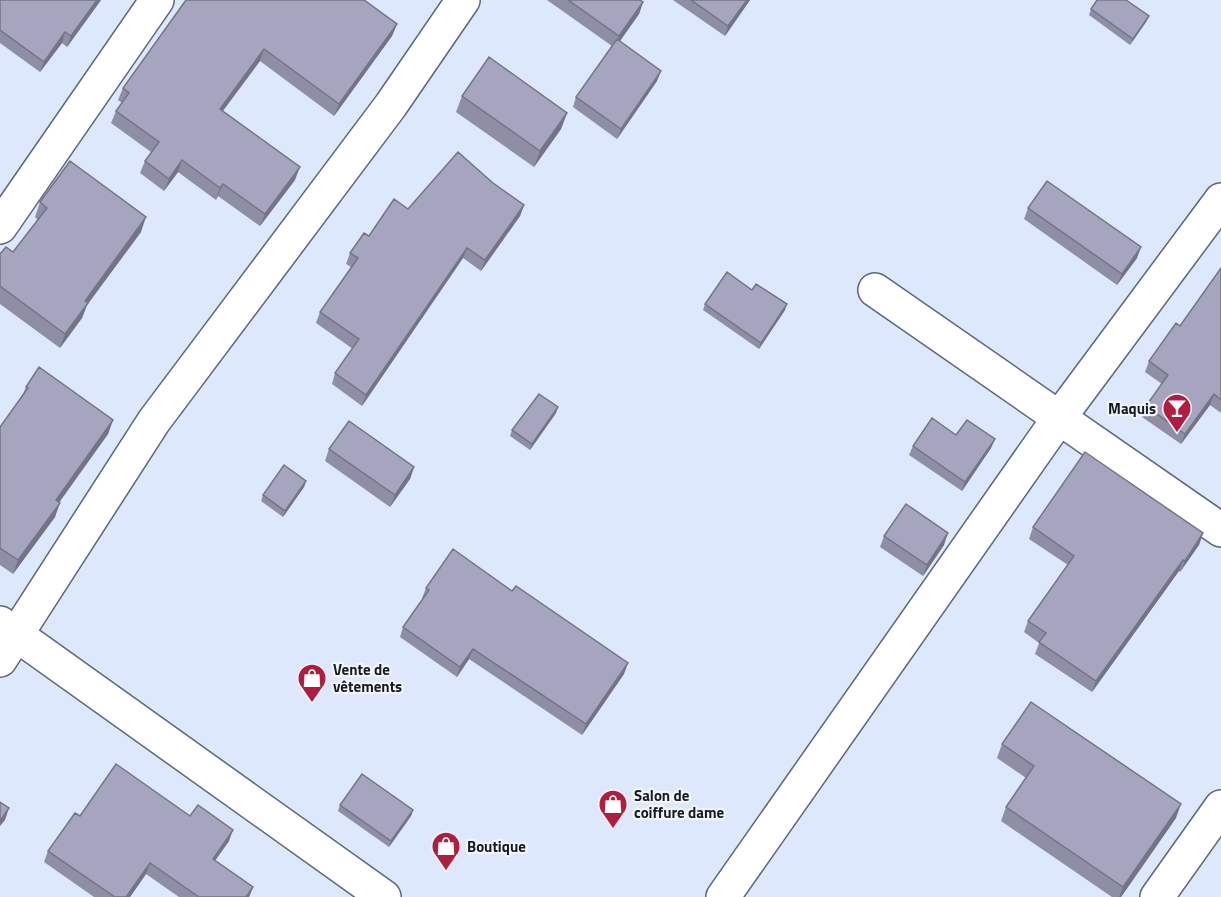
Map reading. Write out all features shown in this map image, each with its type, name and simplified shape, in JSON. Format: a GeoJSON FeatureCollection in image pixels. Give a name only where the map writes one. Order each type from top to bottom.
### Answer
{"type":"FeatureCollection","features":[{"type":"Feature","properties":{"kind":"street"},"geometry":{"type":"LineString","coordinates":[[0,227],[157,0]]}},
{"type":"Feature","properties":{"kind":"street"},"geometry":{"type":"LineString","coordinates":[[384,897],[6,639],[154,421],[391,105],[463,0]]}},
{"type":"Feature","properties":{"kind":"street"},"geometry":{"type":"LineString","coordinates":[[723,897],[1059,418],[1221,201]]}},
{"type":"Feature","properties":{"kind":"street"},"geometry":{"type":"LineString","coordinates":[[875,290],[1221,530]]}},
{"type":"Feature","properties":{"kind":"street"},"geometry":{"type":"LineString","coordinates":[[1157,897],[1221,807]]}},
{"type":"Feature","properties":{"kind":"building"},"geometry":{"type":"Polygon","coordinates":[[[0,0],[97,0],[71,36],[65,32],[44,62],[0,30],[0,0]]]}},
{"type":"Feature","properties":{"kind":"building"},"geometry":{"type":"Polygon","coordinates":[[[186,0],[364,0],[397,24],[339,104],[264,49],[220,109],[300,167],[265,214],[223,184],[220,188],[182,160],[169,179],[145,161],[159,142],[116,111],[129,93],[123,88],[186,0]]]}},
{"type":"Feature","properties":{"kind":"building"},"geometry":{"type":"Polygon","coordinates":[[[568,0],[640,0],[643,2],[619,36],[568,0]]]}},
{"type":"Feature","properties":{"kind":"building"},"geometry":{"type":"Polygon","coordinates":[[[691,0],[747,0],[728,26],[691,0]]]}},
{"type":"Feature","properties":{"kind":"building"},"geometry":{"type":"Polygon","coordinates":[[[1097,0],[1126,0],[1149,16],[1133,39],[1091,9],[1097,0]]]}},
{"type":"Feature","properties":{"kind":"building"},"geometry":{"type":"Polygon","coordinates":[[[617,39],[661,71],[621,129],[576,97],[617,39]]]}},
{"type":"Feature","properties":{"kind":"building"},"geometry":{"type":"Polygon","coordinates":[[[489,57],[567,113],[540,151],[462,96],[489,57]]]}},
{"type":"Feature","properties":{"kind":"building"},"geometry":{"type":"Polygon","coordinates":[[[458,152],[493,183],[524,205],[485,260],[467,248],[366,395],[335,373],[359,339],[320,312],[358,258],[350,253],[364,233],[369,236],[394,199],[408,209],[458,152]]]}},
{"type":"Feature","properties":{"kind":"building"},"geometry":{"type":"Polygon","coordinates":[[[70,161],[146,217],[85,301],[88,303],[65,334],[0,286],[0,254],[6,247],[13,252],[47,208],[40,202],[70,161]]]}},
{"type":"Feature","properties":{"kind":"building"},"geometry":{"type":"Polygon","coordinates":[[[1047,181],[1141,247],[1122,274],[1028,208],[1047,181]]]}},
{"type":"Feature","properties":{"kind":"building"},"geometry":{"type":"Polygon","coordinates":[[[1221,268],[1221,400],[1214,394],[1185,434],[1146,406],[1168,375],[1149,361],[1176,323],[1180,326],[1221,268]]]}},
{"type":"Feature","properties":{"kind":"building"},"geometry":{"type":"Polygon","coordinates":[[[727,272],[752,290],[756,284],[787,304],[761,343],[705,304],[727,272]]]}},
{"type":"Feature","properties":{"kind":"building"},"geometry":{"type":"Polygon","coordinates":[[[39,367],[113,420],[56,500],[60,503],[18,560],[0,548],[0,427],[28,388],[26,387],[39,367]]]}},
{"type":"Feature","properties":{"kind":"building"},"geometry":{"type":"Polygon","coordinates":[[[539,394],[558,407],[532,444],[512,430],[539,394]]]}},
{"type":"Feature","properties":{"kind":"building"},"geometry":{"type":"Polygon","coordinates":[[[932,418],[956,435],[967,420],[995,439],[965,482],[913,446],[932,418]]]}},
{"type":"Feature","properties":{"kind":"building"},"geometry":{"type":"Polygon","coordinates":[[[349,421],[414,467],[395,495],[329,449],[349,421]]]}},
{"type":"Feature","properties":{"kind":"building"},"geometry":{"type":"Polygon","coordinates":[[[1085,452],[1203,533],[1185,561],[1183,560],[1096,681],[1039,642],[1046,633],[1028,621],[1074,556],[1033,527],[1085,452]]]}},
{"type":"Feature","properties":{"kind":"building"},"geometry":{"type":"Polygon","coordinates":[[[284,465],[306,481],[285,511],[263,495],[284,465]]]}},
{"type":"Feature","properties":{"kind":"building"},"geometry":{"type":"Polygon","coordinates":[[[906,504],[948,533],[927,565],[884,536],[906,504]]]}},
{"type":"Feature","properties":{"kind":"building"},"geometry":{"type":"Polygon","coordinates":[[[453,549],[512,591],[516,586],[628,663],[586,724],[473,649],[460,667],[403,627],[429,590],[426,588],[453,549]]]}},
{"type":"Feature","properties":{"kind":"building"},"geometry":{"type":"Polygon","coordinates":[[[1031,702],[1181,804],[1123,887],[1006,807],[1034,766],[1002,744],[1031,702]]]}},
{"type":"Feature","properties":{"kind":"building"},"geometry":{"type":"Polygon","coordinates":[[[116,764],[190,816],[198,805],[233,830],[213,859],[253,887],[246,897],[199,897],[150,863],[126,897],[115,897],[48,851],[75,813],[80,816],[116,764]]]}},
{"type":"Feature","properties":{"kind":"building"},"geometry":{"type":"Polygon","coordinates":[[[362,774],[413,810],[391,841],[340,805],[362,774]]]}},
{"type":"Feature","properties":{"kind":"building"},"geometry":{"type":"Polygon","coordinates":[[[0,802],[9,808],[0,821],[0,802]]]}},
{"type":"Feature","properties":{"kind":"place","name":"Maquis"},"geometry":{"type":"Point","coordinates":[1177,434]}},
{"type":"Feature","properties":{"kind":"place","name":"Vente de vêtements"},"geometry":{"type":"Point","coordinates":[312,704]}},
{"type":"Feature","properties":{"kind":"place","name":"Salon de coiffure dame"},"geometry":{"type":"Point","coordinates":[613,830]}},
{"type":"Feature","properties":{"kind":"place","name":"Boutique"},"geometry":{"type":"Point","coordinates":[446,872]}}]}
